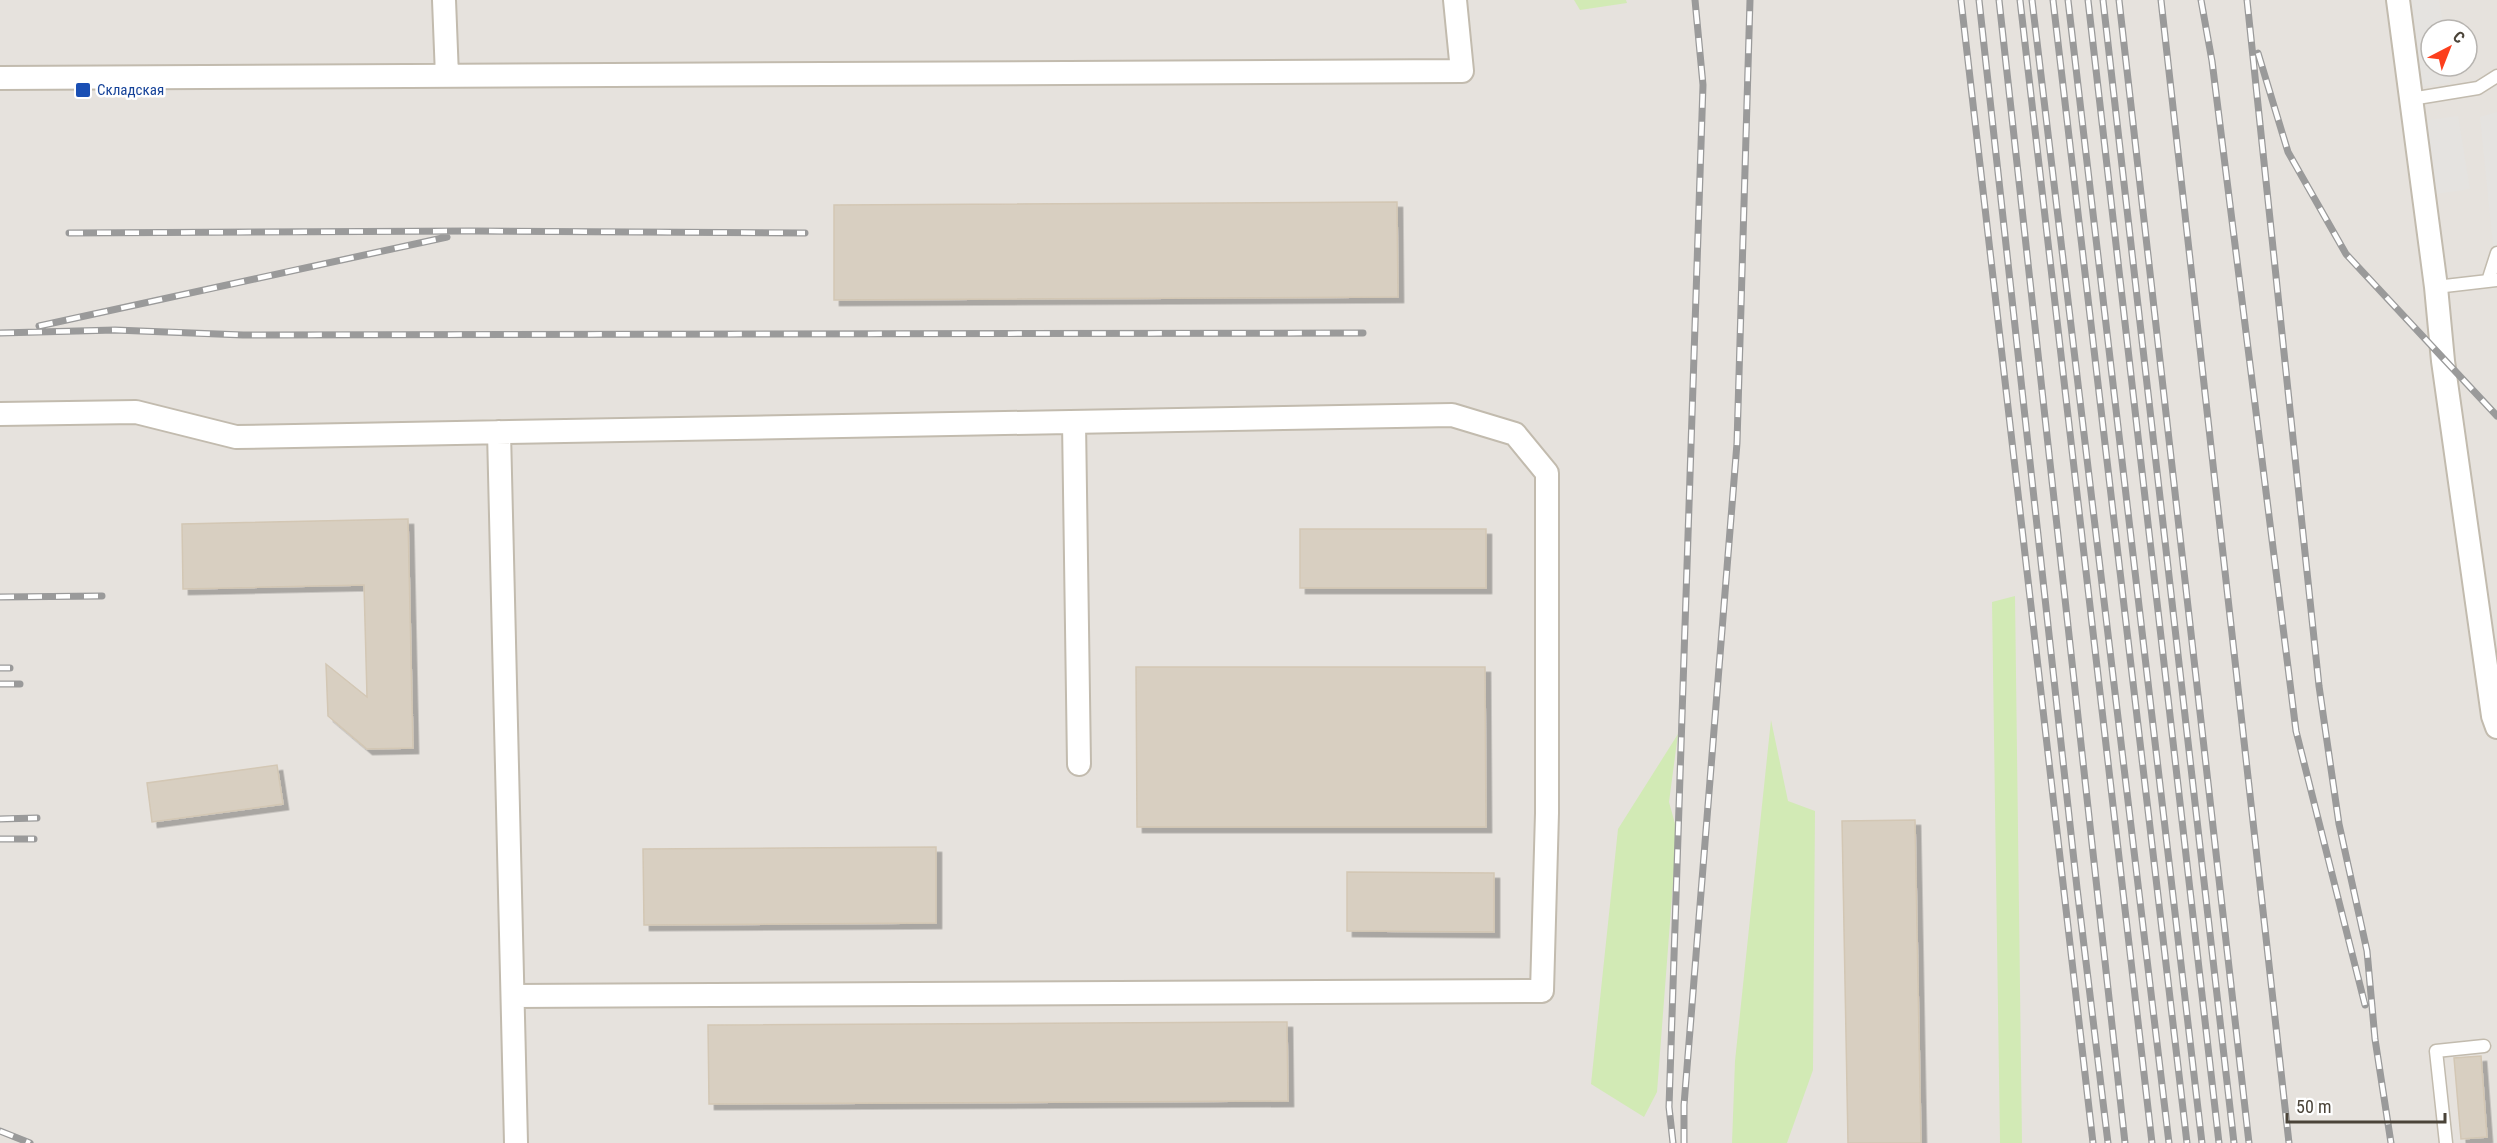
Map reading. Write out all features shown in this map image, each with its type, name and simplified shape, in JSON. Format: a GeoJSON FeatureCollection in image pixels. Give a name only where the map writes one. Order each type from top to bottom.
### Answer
{"type":"FeatureCollection","features":[{"type":"Feature","properties":{"kind":"street"},"geometry":{"type":"LineString","coordinates":[[444,0],[447,76]]}},
{"type":"Feature","properties":{"kind":"street"},"geometry":{"type":"LineString","coordinates":[[0,78],[1462,71],[1455,0]]}},
{"type":"Feature","properties":{"kind":"street"},"geometry":{"type":"LineString","coordinates":[[2398,0],[2444,361],[2493,716],[2497,727]]}},
{"type":"Feature","properties":{"kind":"street"},"geometry":{"type":"LineString","coordinates":[[0,414],[136,412],[236,437],[1452,415],[1515,434],[1547,473],[1547,813],[1542,991],[513,996]]}},
{"type":"Feature","properties":{"kind":"street"},"geometry":{"type":"LineString","coordinates":[[1074,422],[1079,764]]}},
{"type":"Feature","properties":{"kind":"street"},"geometry":{"type":"LineString","coordinates":[[499,432],[516,1143]]}},
{"type":"Feature","properties":{"kind":"lane"},"geometry":{"type":"LineString","coordinates":[[2411,99],[2478,88],[2497,76]]}},
{"type":"Feature","properties":{"kind":"lane"},"geometry":{"type":"LineString","coordinates":[[2436,287],[2492,281],[2497,253]]}},
{"type":"Feature","properties":{"kind":"lane"},"geometry":{"type":"LineString","coordinates":[[2446,1143],[2436,1051],[2484,1046]]}},
{"type":"Feature","properties":{"kind":"shaded area"},"geometry":{"type":"Polygon","coordinates":[[[0,0],[2497,0],[2497,1143],[0,1143],[0,0]]]}},
{"type":"Feature","properties":{"kind":"shaded area"},"geometry":{"type":"Polygon","coordinates":[[[2409,0],[2439,0],[2442,18],[2419,18],[2419,78],[2450,78],[2451,83],[2420,87],[2409,0]]]}},
{"type":"Feature","properties":{"kind":"shaded area"},"geometry":{"type":"Polygon","coordinates":[[[2497,112],[2497,264],[2495,265],[2480,117],[2497,112]]]}},
{"type":"Feature","properties":{"kind":"shaded area"},"geometry":{"type":"Polygon","coordinates":[[[2458,116],[2470,189],[2435,194],[2423,121],[2458,116]]]}},
{"type":"Feature","properties":{"kind":"green space"},"geometry":{"type":"Polygon","coordinates":[[[1574,0],[1626,0],[1627,3],[1580,10],[1574,0]]]}},
{"type":"Feature","properties":{"kind":"green space"},"geometry":{"type":"Polygon","coordinates":[[[2015,596],[2022,1143],[2000,1143],[1992,602],[2015,596]]]}},
{"type":"Feature","properties":{"kind":"green space"},"geometry":{"type":"Polygon","coordinates":[[[1771,720],[1788,801],[1815,811],[1813,1070],[1787,1143],[1732,1143],[1735,1061],[1771,720]]]}},
{"type":"Feature","properties":{"kind":"green space"},"geometry":{"type":"Polygon","coordinates":[[[1678,734],[1669,802],[1677,831],[1657,1092],[1644,1117],[1591,1084],[1618,829],[1678,734]]]}},
{"type":"Feature","properties":{"kind":"building"},"geometry":{"type":"Polygon","coordinates":[[[1397,202],[1398,297],[834,300],[834,205],[1397,202]]]}},
{"type":"Feature","properties":{"kind":"building"},"geometry":{"type":"Polygon","coordinates":[[[408,519],[413,748],[367,749],[328,716],[326,664],[367,697],[364,585],[183,589],[182,524],[408,519]]]}},
{"type":"Feature","properties":{"kind":"building"},"geometry":{"type":"Polygon","coordinates":[[[1300,529],[1486,529],[1486,588],[1300,588],[1300,529]]]}},
{"type":"Feature","properties":{"kind":"building"},"geometry":{"type":"Polygon","coordinates":[[[1136,667],[1485,667],[1486,827],[1137,827],[1136,667]]]}},
{"type":"Feature","properties":{"kind":"building"},"geometry":{"type":"Polygon","coordinates":[[[277,765],[283,804],[152,822],[147,783],[277,765]]]}},
{"type":"Feature","properties":{"kind":"building"},"geometry":{"type":"Polygon","coordinates":[[[1915,820],[1921,1143],[1848,1143],[1842,821],[1915,820]]]}},
{"type":"Feature","properties":{"kind":"building"},"geometry":{"type":"Polygon","coordinates":[[[936,847],[936,923],[644,925],[643,849],[936,847]]]}},
{"type":"Feature","properties":{"kind":"building"},"geometry":{"type":"Polygon","coordinates":[[[1347,872],[1494,873],[1494,932],[1347,931],[1347,872]]]}},
{"type":"Feature","properties":{"kind":"building"},"geometry":{"type":"Polygon","coordinates":[[[1287,1022],[1288,1101],[709,1104],[708,1025],[1287,1022]]]}},
{"type":"Feature","properties":{"kind":"building"},"geometry":{"type":"Polygon","coordinates":[[[2481,1056],[2487,1137],[2461,1139],[2454,1058],[2481,1056]]]}},
{"type":"Feature","properties":{"kind":"railway"},"geometry":{"type":"LineString","coordinates":[[1673,1143],[1669,1107],[1703,85],[1695,0]]}},
{"type":"Feature","properties":{"kind":"railway"},"geometry":{"type":"LineString","coordinates":[[1684,1143],[1684,1105],[1737,443],[1750,0]]}},
{"type":"Feature","properties":{"kind":"railway"},"geometry":{"type":"LineString","coordinates":[[1961,0],[2093,1143]]}},
{"type":"Feature","properties":{"kind":"railway"},"geometry":{"type":"LineString","coordinates":[[1979,0],[2077,888],[2108,1143]]}},
{"type":"Feature","properties":{"kind":"railway"},"geometry":{"type":"LineString","coordinates":[[1999,0],[2125,1143]]}},
{"type":"Feature","properties":{"kind":"railway"},"geometry":{"type":"LineString","coordinates":[[2020,0],[2152,1143]]}},
{"type":"Feature","properties":{"kind":"railway"},"geometry":{"type":"LineString","coordinates":[[2032,0],[2169,1143]]}},
{"type":"Feature","properties":{"kind":"railway"},"geometry":{"type":"LineString","coordinates":[[2053,0],[2187,1143]]}},
{"type":"Feature","properties":{"kind":"railway"},"geometry":{"type":"LineString","coordinates":[[2068,0],[2202,1143]]}},
{"type":"Feature","properties":{"kind":"railway"},"geometry":{"type":"LineString","coordinates":[[2088,0],[2219,1143]]}},
{"type":"Feature","properties":{"kind":"railway"},"geometry":{"type":"LineString","coordinates":[[2103,0],[2234,1143]]}},
{"type":"Feature","properties":{"kind":"railway"},"geometry":{"type":"LineString","coordinates":[[2119,0],[2249,1143]]}},
{"type":"Feature","properties":{"kind":"railway"},"geometry":{"type":"LineString","coordinates":[[2161,0],[2289,1143]]}},
{"type":"Feature","properties":{"kind":"railway"},"geometry":{"type":"LineString","coordinates":[[2201,0],[2212,61],[2296,731],[2365,1005]]}},
{"type":"Feature","properties":{"kind":"railway"},"geometry":{"type":"LineString","coordinates":[[2247,0],[2319,686],[2339,824],[2367,951],[2375,1039],[2391,1143]]}},
{"type":"Feature","properties":{"kind":"railway"},"geometry":{"type":"LineString","coordinates":[[2258,53],[2288,152],[2346,254],[2497,416]]}},
{"type":"Feature","properties":{"kind":"railway"},"geometry":{"type":"LineString","coordinates":[[69,233],[471,231],[805,233]]}},
{"type":"Feature","properties":{"kind":"railway"},"geometry":{"type":"LineString","coordinates":[[39,326],[447,237]]}},
{"type":"Feature","properties":{"kind":"railway"},"geometry":{"type":"LineString","coordinates":[[0,333],[115,330],[243,335],[1363,333]]}},
{"type":"Feature","properties":{"kind":"railway"},"geometry":{"type":"LineString","coordinates":[[0,597],[102,596]]}},
{"type":"Feature","properties":{"kind":"railway"},"geometry":{"type":"LineString","coordinates":[[0,668],[10,668]]}},
{"type":"Feature","properties":{"kind":"railway"},"geometry":{"type":"LineString","coordinates":[[0,684],[20,684]]}},
{"type":"Feature","properties":{"kind":"railway"},"geometry":{"type":"LineString","coordinates":[[0,819],[37,818]]}},
{"type":"Feature","properties":{"kind":"railway"},"geometry":{"type":"LineString","coordinates":[[0,839],[34,839]]}},
{"type":"Feature","properties":{"kind":"railway"},"geometry":{"type":"LineString","coordinates":[[0,1131],[30,1143]]}},
{"type":"Feature","properties":{"kind":"place","name":"Складская"},"geometry":{"type":"Point","coordinates":[83,90]}}]}
